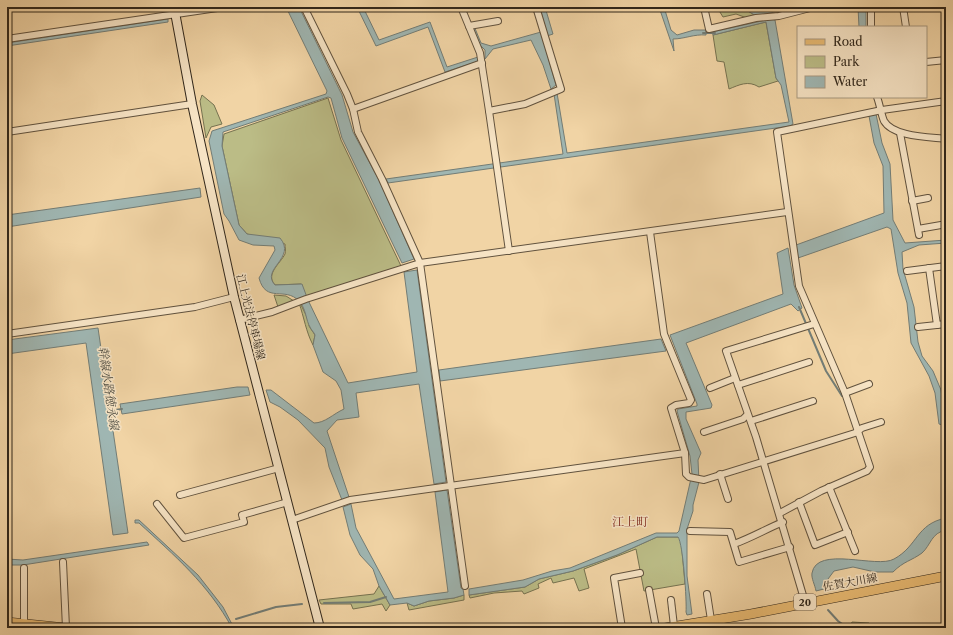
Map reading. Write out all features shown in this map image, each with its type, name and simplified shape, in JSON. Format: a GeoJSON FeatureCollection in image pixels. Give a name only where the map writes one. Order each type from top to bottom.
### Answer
{"type":"FeatureCollection","features":[{"type":"Feature","properties":{"kind":"main road","name":"江上光法停車場線"},"geometry":{"type":"LineString","coordinates":[[175,10],[192,104],[239,320],[320,628]]}},
{"type":"Feature","properties":{"kind":"main road","name":"佐賀大川線"},"geometry":{"type":"LineString","coordinates":[[665,628],[946,576]]}},
{"type":"Feature","properties":{"kind":"main road"},"geometry":{"type":"LineString","coordinates":[[7,622],[66,628]]}},
{"type":"Feature","properties":{"kind":"street"},"geometry":{"type":"LineString","coordinates":[[7,39],[175,10],[224,7]]}},
{"type":"Feature","properties":{"kind":"street"},"geometry":{"type":"LineString","coordinates":[[304,7],[347,94],[353,109],[358,132],[382,179],[420,263],[465,586]]}},
{"type":"Feature","properties":{"kind":"street"},"geometry":{"type":"LineString","coordinates":[[461,7],[472,25],[482,60],[509,251]]}},
{"type":"Feature","properties":{"kind":"street"},"geometry":{"type":"LineString","coordinates":[[489,111],[525,104],[561,89],[536,7]]}},
{"type":"Feature","properties":{"kind":"street"},"geometry":{"type":"LineString","coordinates":[[704,7],[710,29],[779,16],[814,7]]}},
{"type":"Feature","properties":{"kind":"street"},"geometry":{"type":"LineString","coordinates":[[871,7],[871,26]]}},
{"type":"Feature","properties":{"kind":"street"},"geometry":{"type":"LineString","coordinates":[[904,7],[906,26]]}},
{"type":"Feature","properties":{"kind":"street"},"geometry":{"type":"LineString","coordinates":[[472,25],[498,21]]}},
{"type":"Feature","properties":{"kind":"street"},"geometry":{"type":"LineString","coordinates":[[353,109],[482,60]]}},
{"type":"Feature","properties":{"kind":"street"},"geometry":{"type":"LineString","coordinates":[[927,62],[946,60]]}},
{"type":"Feature","properties":{"kind":"street"},"geometry":{"type":"LineString","coordinates":[[877,98],[879,111],[884,121],[890,128],[900,133],[946,139]]}},
{"type":"Feature","properties":{"kind":"street"},"geometry":{"type":"LineString","coordinates":[[915,98],[916,105]]}},
{"type":"Feature","properties":{"kind":"street"},"geometry":{"type":"LineString","coordinates":[[780,513],[829,487],[867,471],[870,467],[845,393],[814,324],[799,286],[793,254],[777,132],[868,113],[946,101]]}},
{"type":"Feature","properties":{"kind":"street"},"geometry":{"type":"LineString","coordinates":[[7,132],[192,104]]}},
{"type":"Feature","properties":{"kind":"street"},"geometry":{"type":"LineString","coordinates":[[900,133],[918,232],[941,224]]}},
{"type":"Feature","properties":{"kind":"street"},"geometry":{"type":"LineString","coordinates":[[912,201],[928,198]]}},
{"type":"Feature","properties":{"kind":"street"},"geometry":{"type":"LineString","coordinates":[[239,320],[272,312],[306,299],[420,263],[788,212]]}},
{"type":"Feature","properties":{"kind":"street"},"geometry":{"type":"LineString","coordinates":[[650,232],[664,334],[691,400],[689,403],[676,405],[671,408],[685,453],[686,474],[700,480],[858,431],[881,422]]}},
{"type":"Feature","properties":{"kind":"street"},"geometry":{"type":"LineString","coordinates":[[907,271],[946,266]]}},
{"type":"Feature","properties":{"kind":"street"},"geometry":{"type":"LineString","coordinates":[[929,268],[936,325]]}},
{"type":"Feature","properties":{"kind":"street"},"geometry":{"type":"LineString","coordinates":[[7,334],[195,307],[234,297]]}},
{"type":"Feature","properties":{"kind":"street"},"geometry":{"type":"LineString","coordinates":[[805,602],[783,522],[762,461],[751,422],[726,351],[806,328],[814,324]]}},
{"type":"Feature","properties":{"kind":"street"},"geometry":{"type":"LineString","coordinates":[[918,327],[946,324]]}},
{"type":"Feature","properties":{"kind":"street"},"geometry":{"type":"LineString","coordinates":[[710,388],[809,362]]}},
{"type":"Feature","properties":{"kind":"street"},"geometry":{"type":"LineString","coordinates":[[845,393],[869,384]]}},
{"type":"Feature","properties":{"kind":"street"},"geometry":{"type":"LineString","coordinates":[[751,422],[813,401]]}},
{"type":"Feature","properties":{"kind":"street"},"geometry":{"type":"LineString","coordinates":[[704,432],[743,419],[748,415]]}},
{"type":"Feature","properties":{"kind":"street"},"geometry":{"type":"LineString","coordinates":[[292,520],[350,500],[685,453]]}},
{"type":"Feature","properties":{"kind":"street"},"geometry":{"type":"LineString","coordinates":[[180,495],[279,468]]}},
{"type":"Feature","properties":{"kind":"street"},"geometry":{"type":"LineString","coordinates":[[720,474],[728,499]]}},
{"type":"Feature","properties":{"kind":"street"},"geometry":{"type":"LineString","coordinates":[[829,487],[855,551]]}},
{"type":"Feature","properties":{"kind":"street"},"geometry":{"type":"LineString","coordinates":[[157,504],[184,538],[244,522],[242,515],[288,502]]}},
{"type":"Feature","properties":{"kind":"street"},"geometry":{"type":"LineString","coordinates":[[799,502],[815,545],[848,532]]}},
{"type":"Feature","properties":{"kind":"street"},"geometry":{"type":"LineString","coordinates":[[734,544],[783,522]]}},
{"type":"Feature","properties":{"kind":"street"},"geometry":{"type":"LineString","coordinates":[[690,531],[730,532],[739,562],[790,547]]}},
{"type":"Feature","properties":{"kind":"street"},"geometry":{"type":"LineString","coordinates":[[63,562],[66,628]]}},
{"type":"Feature","properties":{"kind":"street"},"geometry":{"type":"LineString","coordinates":[[24,568],[24,624]]}},
{"type":"Feature","properties":{"kind":"street"},"geometry":{"type":"LineString","coordinates":[[622,628],[614,578],[640,573]]}},
{"type":"Feature","properties":{"kind":"street"},"geometry":{"type":"LineString","coordinates":[[649,590],[656,628]]}},
{"type":"Feature","properties":{"kind":"street"},"geometry":{"type":"LineString","coordinates":[[707,594],[711,620]]}},
{"type":"Feature","properties":{"kind":"street"},"geometry":{"type":"LineString","coordinates":[[671,600],[674,626]]}},
{"type":"Feature","properties":{"kind":"green space"},"geometry":{"type":"Polygon","coordinates":[[[729,7],[747,7],[748,11],[756,16],[747,18],[736,14],[723,17],[718,9],[729,7]]]}},
{"type":"Feature","properties":{"kind":"green space"},"geometry":{"type":"Polygon","coordinates":[[[766,22],[776,78],[778,81],[759,87],[747,84],[729,89],[724,62],[717,61],[713,35],[766,22]]]}},
{"type":"Feature","properties":{"kind":"green space"},"geometry":{"type":"Polygon","coordinates":[[[202,95],[214,105],[222,124],[211,127],[206,138],[200,101],[202,95]]]}},
{"type":"Feature","properties":{"kind":"green space"},"geometry":{"type":"Polygon","coordinates":[[[328,98],[341,140],[401,266],[306,296],[301,284],[275,285],[272,281],[272,273],[285,254],[285,244],[247,234],[239,225],[222,146],[224,134],[328,98]]]}},
{"type":"Feature","properties":{"kind":"green space"},"geometry":{"type":"Polygon","coordinates":[[[274,295],[286,296],[294,301],[278,307],[274,295]]]}},
{"type":"Feature","properties":{"kind":"green space"},"geometry":{"type":"Polygon","coordinates":[[[299,303],[309,321],[309,326],[315,335],[313,345],[307,330],[299,303]]]}},
{"type":"Feature","properties":{"kind":"green space"},"geometry":{"type":"Polygon","coordinates":[[[941,390],[946,390],[946,421],[944,419],[941,390]]]}},
{"type":"Feature","properties":{"kind":"green space"},"geometry":{"type":"Polygon","coordinates":[[[657,537],[678,537],[681,540],[685,584],[644,591],[636,549],[584,569],[589,588],[579,591],[574,578],[553,583],[551,578],[538,584],[539,588],[524,594],[522,591],[494,593],[470,598],[469,595],[525,587],[539,579],[573,571],[617,555],[657,537]]]}},
{"type":"Feature","properties":{"kind":"green space"},"geometry":{"type":"Polygon","coordinates":[[[379,586],[390,605],[386,611],[382,604],[353,609],[351,604],[321,604],[319,600],[374,594],[379,586]]]}},
{"type":"Feature","properties":{"kind":"green space"},"geometry":{"type":"Polygon","coordinates":[[[464,595],[464,600],[409,610],[407,603],[414,606],[429,601],[454,598],[464,595]]]}},
{"type":"Feature","properties":{"kind":"green space"},"geometry":{"type":"Polygon","coordinates":[[[852,622],[869,623],[870,628],[849,628],[852,622]]]}},
{"type":"Feature","properties":{"kind":"water"},"geometry":{"type":"Polygon","coordinates":[[[286,7],[299,7],[342,95],[353,132],[380,182],[414,259],[402,263],[342,138],[331,98],[328,97],[223,132],[222,146],[239,225],[247,234],[280,238],[284,245],[284,252],[274,268],[272,279],[275,285],[302,284],[308,300],[348,383],[417,372],[404,272],[417,270],[446,482],[434,484],[419,384],[356,393],[359,417],[337,420],[327,431],[349,497],[342,500],[329,467],[325,448],[298,420],[280,407],[270,402],[266,390],[271,390],[314,423],[325,420],[344,409],[341,390],[336,381],[323,372],[313,345],[315,335],[299,301],[288,295],[271,293],[262,286],[259,278],[275,250],[274,246],[253,245],[239,240],[224,214],[209,141],[212,131],[326,94],[327,91],[286,7]]]}},
{"type":"Feature","properties":{"kind":"water"},"geometry":{"type":"Polygon","coordinates":[[[357,7],[363,7],[379,40],[430,22],[447,67],[478,57],[479,61],[445,72],[428,27],[376,46],[357,7]]]}},
{"type":"Feature","properties":{"kind":"water"},"geometry":{"type":"Polygon","coordinates":[[[540,7],[545,7],[553,34],[547,36],[540,7]]]}},
{"type":"Feature","properties":{"kind":"water"},"geometry":{"type":"Polygon","coordinates":[[[659,7],[664,7],[671,30],[677,35],[694,30],[706,30],[706,35],[673,39],[674,51],[659,7]]]}},
{"type":"Feature","properties":{"kind":"water"},"geometry":{"type":"Polygon","coordinates":[[[747,7],[757,11],[774,7],[798,7],[756,16],[748,11],[747,7]]]}},
{"type":"Feature","properties":{"kind":"water"},"geometry":{"type":"Polygon","coordinates":[[[858,7],[866,7],[866,26],[859,26],[858,7]]]}},
{"type":"Feature","properties":{"kind":"water"},"geometry":{"type":"Polygon","coordinates":[[[168,19],[168,22],[7,46],[7,43],[168,19]]]}},
{"type":"Feature","properties":{"kind":"water"},"geometry":{"type":"Polygon","coordinates":[[[771,19],[775,20],[793,124],[790,126],[388,183],[386,179],[563,154],[554,94],[557,93],[567,153],[789,122],[781,85],[776,78],[766,22],[713,35],[712,32],[771,19]]]}},
{"type":"Feature","properties":{"kind":"water"},"geometry":{"type":"Polygon","coordinates":[[[474,26],[481,43],[491,46],[541,32],[556,85],[551,89],[543,65],[531,40],[493,49],[485,59],[485,50],[480,45],[472,27],[474,26]]]}},
{"type":"Feature","properties":{"kind":"water"},"geometry":{"type":"Polygon","coordinates":[[[876,114],[882,143],[890,164],[893,220],[905,243],[946,240],[946,243],[919,245],[902,252],[903,269],[914,307],[918,342],[922,356],[933,371],[941,390],[946,426],[939,424],[935,393],[929,376],[911,343],[907,303],[898,273],[891,229],[887,227],[798,258],[796,245],[884,213],[883,166],[874,143],[869,116],[876,114]]]}},
{"type":"Feature","properties":{"kind":"water"},"geometry":{"type":"Polygon","coordinates":[[[200,188],[201,197],[7,227],[7,215],[200,188]]]}},
{"type":"Feature","properties":{"kind":"water"},"geometry":{"type":"Polygon","coordinates":[[[788,248],[794,285],[802,308],[798,311],[791,304],[686,343],[712,405],[711,408],[686,412],[686,419],[701,453],[698,460],[699,482],[693,505],[693,511],[687,529],[687,576],[692,614],[687,615],[686,612],[682,550],[678,537],[657,537],[617,555],[573,571],[539,579],[525,587],[469,595],[469,589],[523,580],[552,571],[570,568],[656,533],[677,533],[679,531],[692,474],[690,456],[677,411],[678,409],[697,406],[697,404],[670,335],[783,294],[777,253],[788,248]]]}},
{"type":"Feature","properties":{"kind":"water"},"geometry":{"type":"Polygon","coordinates":[[[98,328],[128,533],[113,535],[86,343],[7,354],[7,340],[98,328]]]}},
{"type":"Feature","properties":{"kind":"water"},"geometry":{"type":"Polygon","coordinates":[[[661,339],[666,351],[440,381],[439,370],[661,339]]]}},
{"type":"Feature","properties":{"kind":"water"},"geometry":{"type":"Polygon","coordinates":[[[237,387],[248,387],[250,395],[122,414],[120,404],[237,387]]]}},
{"type":"Feature","properties":{"kind":"water"},"geometry":{"type":"Polygon","coordinates":[[[447,490],[461,588],[463,589],[464,595],[454,598],[429,601],[414,606],[407,603],[390,605],[379,586],[373,569],[360,555],[350,535],[343,507],[351,504],[356,528],[394,599],[448,592],[435,492],[447,490]]]}},
{"type":"Feature","properties":{"kind":"water"},"geometry":{"type":"Polygon","coordinates":[[[946,518],[946,530],[934,536],[922,553],[893,572],[875,572],[853,567],[834,571],[828,579],[828,588],[816,591],[812,573],[816,565],[825,560],[836,559],[886,561],[894,559],[902,554],[929,525],[946,518]]]}},
{"type":"Feature","properties":{"kind":"water"},"geometry":{"type":"Polygon","coordinates":[[[135,520],[139,520],[198,575],[223,607],[234,628],[232,628],[223,612],[202,584],[139,523],[135,523],[135,520]]]}},
{"type":"Feature","properties":{"kind":"water"},"geometry":{"type":"Polygon","coordinates":[[[147,542],[149,545],[23,565],[7,565],[7,559],[23,560],[147,542]]]}},
{"type":"Feature","properties":{"kind":"waterway"},"geometry":{"type":"LineString","coordinates":[[703,33],[715,33]]}},
{"type":"Feature","properties":{"kind":"waterway"},"geometry":{"type":"LineString","coordinates":[[799,307],[826,371],[842,396]]}},
{"type":"Feature","properties":{"kind":"waterway","name":"幹線水路徳永線"},"geometry":{"type":"LineString","coordinates":[[108,411],[122,409]]}},
{"type":"Feature","properties":{"kind":"waterway"},"geometry":{"type":"LineString","coordinates":[[324,603],[370,602],[386,597]]}},
{"type":"Feature","properties":{"kind":"waterway"},"geometry":{"type":"LineString","coordinates":[[236,619],[276,607],[302,604]]}},
{"type":"Feature","properties":{"kind":"waterway"},"geometry":{"type":"LineString","coordinates":[[828,610],[838,621],[848,628]]}},
{"type":"Feature","properties":{"kind":"waterway"},"geometry":{"type":"LineString","coordinates":[[912,628],[946,625]]}},
{"type":"Feature","properties":{"kind":"district","name":"江上町"},"geometry":{"type":"Point","coordinates":[630,521]}}]}
